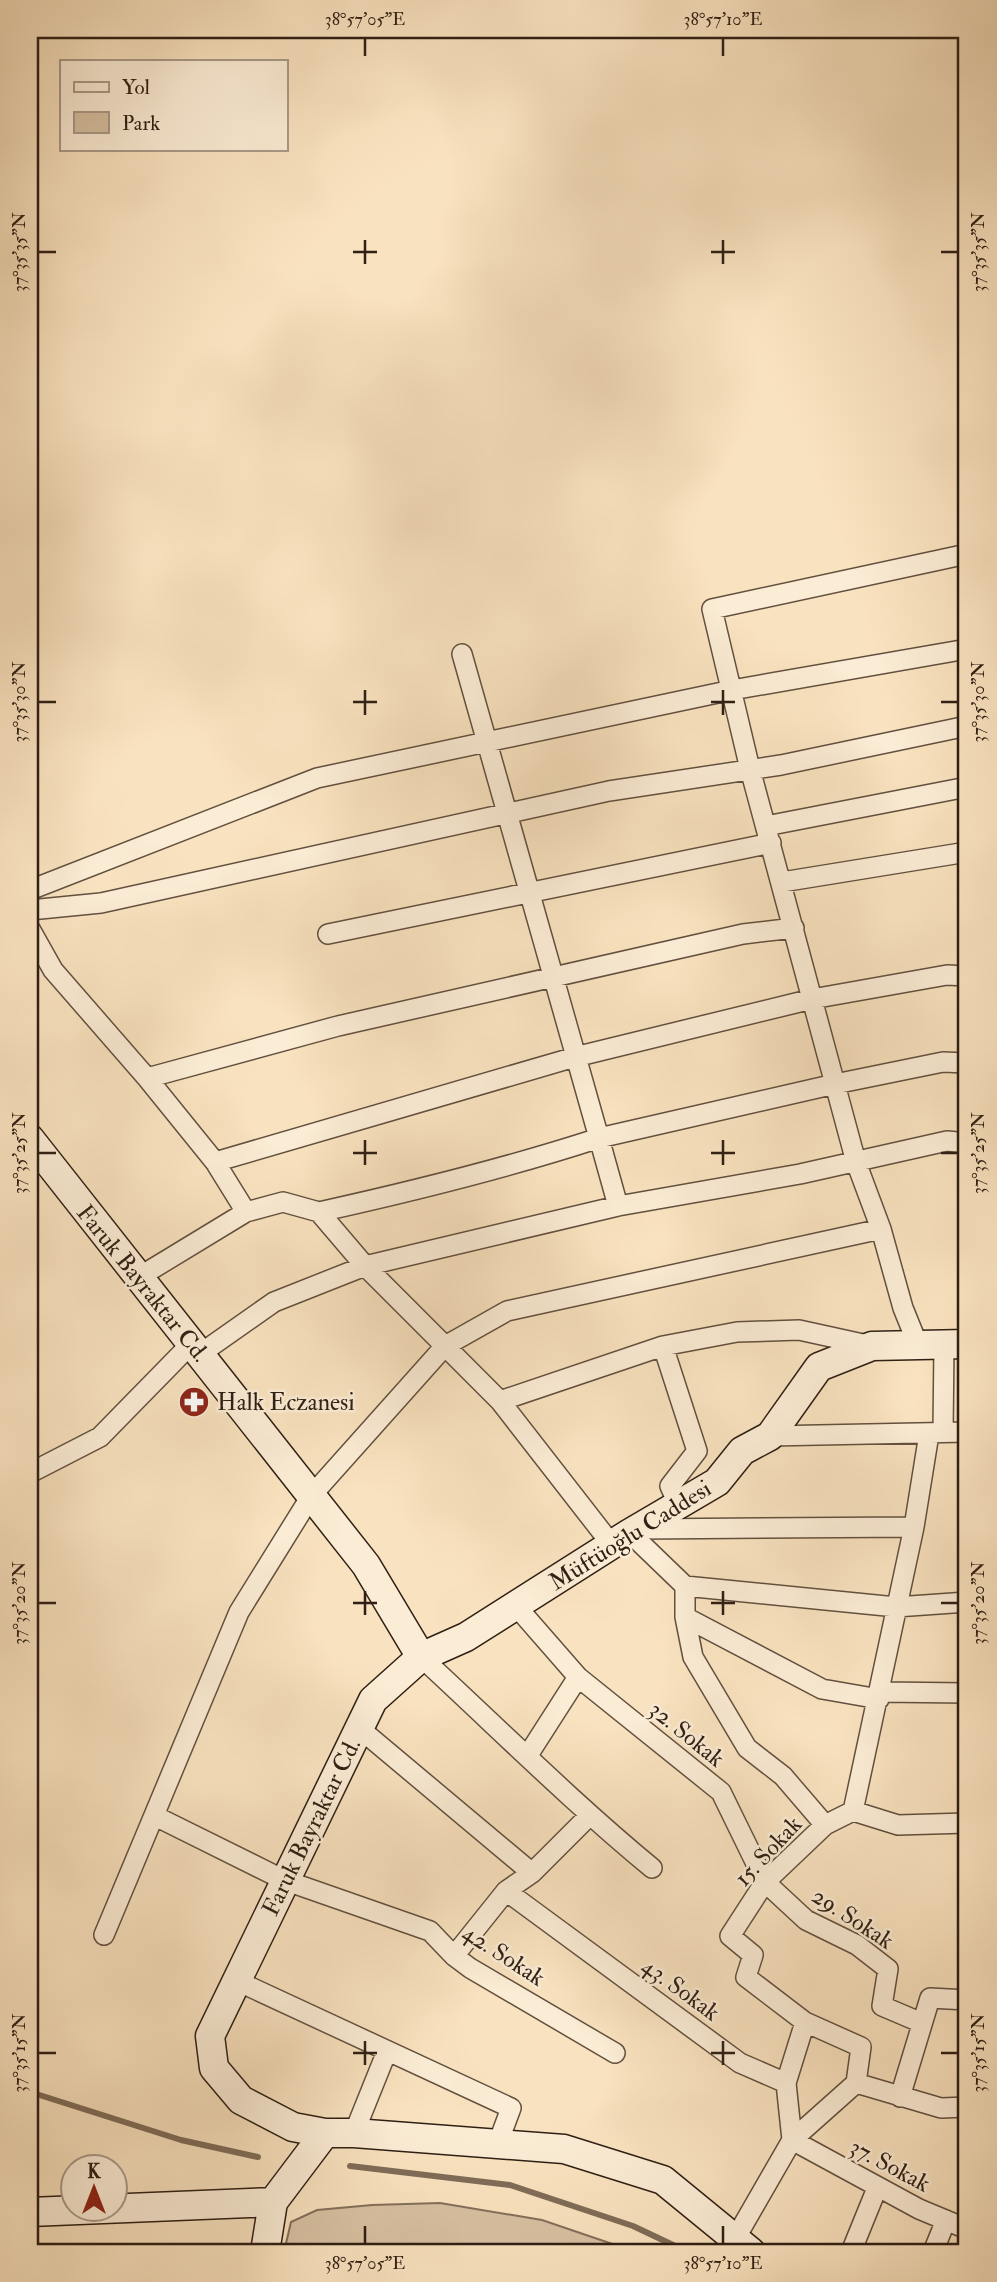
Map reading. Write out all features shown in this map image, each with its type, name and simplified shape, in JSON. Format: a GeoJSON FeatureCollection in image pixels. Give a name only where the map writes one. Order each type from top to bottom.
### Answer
{"type":"FeatureCollection","features":[{"type":"Feature","properties":{"kind":"street"},"geometry":{"type":"LineString","coordinates":[[967,554],[712,609],[750,769],[856,1162],[881,1229],[903,1308],[943,1345],[936,1433],[853,1811],[898,1825],[967,1823]]}},
{"type":"Feature","properties":{"kind":"street"},"geometry":{"type":"LineString","coordinates":[[30,890],[317,778],[732,690],[967,649]]}},
{"type":"Feature","properties":{"kind":"street"},"geometry":{"type":"LineString","coordinates":[[462,654],[618,1206]]}},
{"type":"Feature","properties":{"kind":"street"},"geometry":{"type":"LineString","coordinates":[[30,910],[101,903],[609,791],[750,769],[967,726]]}},
{"type":"Feature","properties":{"kind":"street"},"geometry":{"type":"LineString","coordinates":[[328,934],[529,893],[967,787]]}},
{"type":"Feature","properties":{"kind":"street"},"geometry":{"type":"LineString","coordinates":[[782,883],[967,852]]}},
{"type":"Feature","properties":{"kind":"street"},"geometry":{"type":"LineString","coordinates":[[147,1078],[338,1026],[743,934],[794,928]]}},
{"type":"Feature","properties":{"kind":"street"},"geometry":{"type":"LineString","coordinates":[[30,929],[53,970],[147,1078],[215,1162],[246,1212]]}},
{"type":"Feature","properties":{"kind":"street"},"geometry":{"type":"LineString","coordinates":[[215,1162],[575,1057],[812,999],[947,975],[967,976]]}},
{"type":"Feature","properties":{"kind":"street"},"geometry":{"type":"LineString","coordinates":[[139,1277],[246,1212],[283,1202],[319,1212],[432,1187],[533,1160],[599,1138],[835,1084],[943,1062],[967,1063]]}},
{"type":"Feature","properties":{"kind":"street","name":"Faruk Bayraktar Cd."},"geometry":{"type":"LineString","coordinates":[[30,1139],[366,1565],[421,1657],[373,1700],[209,2036],[214,2068],[242,2100],[293,2127],[325,2133],[564,2149],[663,2180],[743,2246]]}},
{"type":"Feature","properties":{"kind":"street"},"geometry":{"type":"LineString","coordinates":[[30,1473],[100,1437],[196,1348],[274,1302],[365,1266],[618,1206],[856,1162],[947,1142],[967,1143]]}},
{"type":"Feature","properties":{"kind":"street"},"geometry":{"type":"LineString","coordinates":[[319,1212],[365,1266],[500,1401],[626,1536],[685,1586],[896,1607],[967,1602]]}},
{"type":"Feature","properties":{"kind":"street"},"geometry":{"type":"LineString","coordinates":[[104,1935],[239,1612],[311,1496],[444,1346],[508,1311],[881,1229]]}},
{"type":"Feature","properties":{"kind":"street"},"geometry":{"type":"LineString","coordinates":[[500,1401],[663,1346],[737,1332],[799,1329],[872,1346]]}},
{"type":"Feature","properties":{"kind":"street","name":"Müftüoğlu Caddesi"},"geometry":{"type":"LineString","coordinates":[[421,1657],[466,1637],[717,1482],[742,1451],[770,1436],[819,1367],[872,1346],[943,1345]]}},
{"type":"Feature","properties":{"kind":"street"},"geometry":{"type":"LineString","coordinates":[[663,1346],[696,1451],[670,1486],[678,1504]]}},
{"type":"Feature","properties":{"kind":"street"},"geometry":{"type":"LineString","coordinates":[[770,1436],[967,1432]]}},
{"type":"Feature","properties":{"kind":"street"},"geometry":{"type":"LineString","coordinates":[[626,1536],[915,1527]]}},
{"type":"Feature","properties":{"kind":"street"},"geometry":{"type":"LineString","coordinates":[[685,1586],[685,1617],[693,1657],[747,1748],[783,1776],[825,1825]]}},
{"type":"Feature","properties":{"kind":"street","name":"32. Sokak"},"geometry":{"type":"LineString","coordinates":[[516,1606],[578,1677],[721,1792],[765,1882]]}},
{"type":"Feature","properties":{"kind":"street"},"geometry":{"type":"LineString","coordinates":[[685,1617],[822,1689],[879,1696],[967,1693]]}},
{"type":"Feature","properties":{"kind":"street"},"geometry":{"type":"LineString","coordinates":[[421,1657],[528,1755],[589,1816],[652,1868]]}},
{"type":"Feature","properties":{"kind":"street"},"geometry":{"type":"LineString","coordinates":[[528,1755],[578,1677]]}},
{"type":"Feature","properties":{"kind":"street"},"geometry":{"type":"LineString","coordinates":[[359,1728],[533,1873]]}},
{"type":"Feature","properties":{"kind":"street","name":"15. Sokak"},"geometry":{"type":"LineString","coordinates":[[805,2022],[746,1976],[753,1955],[730,1936],[765,1882],[825,1825],[853,1811]]}},
{"type":"Feature","properties":{"kind":"street","name":"42. Sokak"},"geometry":{"type":"LineString","coordinates":[[155,1816],[284,1880],[430,1931],[454,1956],[615,2053]]}},
{"type":"Feature","properties":{"kind":"street"},"geometry":{"type":"LineString","coordinates":[[454,1956],[506,1891],[533,1873],[589,1816]]}},
{"type":"Feature","properties":{"kind":"street","name":"29. Sokak"},"geometry":{"type":"LineString","coordinates":[[765,1882],[806,1920],[857,1945],[888,1969],[882,2006],[922,2023]]}},
{"type":"Feature","properties":{"kind":"street","name":"43. Sokak"},"geometry":{"type":"LineString","coordinates":[[506,1891],[740,2063],[786,2083]]}},
{"type":"Feature","properties":{"kind":"street"},"geometry":{"type":"LineString","coordinates":[[235,1980],[511,2108],[498,2143]]}},
{"type":"Feature","properties":{"kind":"street"},"geometry":{"type":"LineString","coordinates":[[900,2097],[930,1998],[967,2000]]}},
{"type":"Feature","properties":{"kind":"street"},"geometry":{"type":"LineString","coordinates":[[743,2246],[792,2140],[856,2083],[861,2047],[805,2022],[786,2083],[792,2140]]}},
{"type":"Feature","properties":{"kind":"street"},"geometry":{"type":"LineString","coordinates":[[354,2133],[387,2051]]}},
{"type":"Feature","properties":{"kind":"street"},"geometry":{"type":"LineString","coordinates":[[856,2083],[941,2108],[967,2107]]}},
{"type":"Feature","properties":{"kind":"street"},"geometry":{"type":"LineString","coordinates":[[265,2252],[273,2202],[325,2133]]}},
{"type":"Feature","properties":{"kind":"street","name":"37. Sokak"},"geometry":{"type":"LineString","coordinates":[[792,2140],[877,2188],[967,2229]]}},
{"type":"Feature","properties":{"kind":"street"},"geometry":{"type":"LineString","coordinates":[[851,2252],[877,2188]]}},
{"type":"Feature","properties":{"kind":"street"},"geometry":{"type":"LineString","coordinates":[[30,2212],[273,2202]]}},
{"type":"Feature","properties":{"kind":"street"},"geometry":{"type":"LineString","coordinates":[[933,2252],[946,2220]]}},
{"type":"Feature","properties":{"kind":"green space"},"geometry":{"type":"Polygon","coordinates":[[[440,2203],[542,2220],[636,2252],[284,2252],[291,2222],[317,2210],[440,2203]]]}},
{"type":"Feature","properties":{"kind":"waterway"},"geometry":{"type":"LineString","coordinates":[[30,2092],[181,2140],[258,2157]]}},
{"type":"Feature","properties":{"kind":"waterway"},"geometry":{"type":"LineString","coordinates":[[350,2166],[510,2185],[633,2226],[688,2252]]}},
{"type":"Feature","properties":{"kind":"place","name":"Halk Eczanesi"},"geometry":{"type":"Point","coordinates":[194,1402]}}]}
